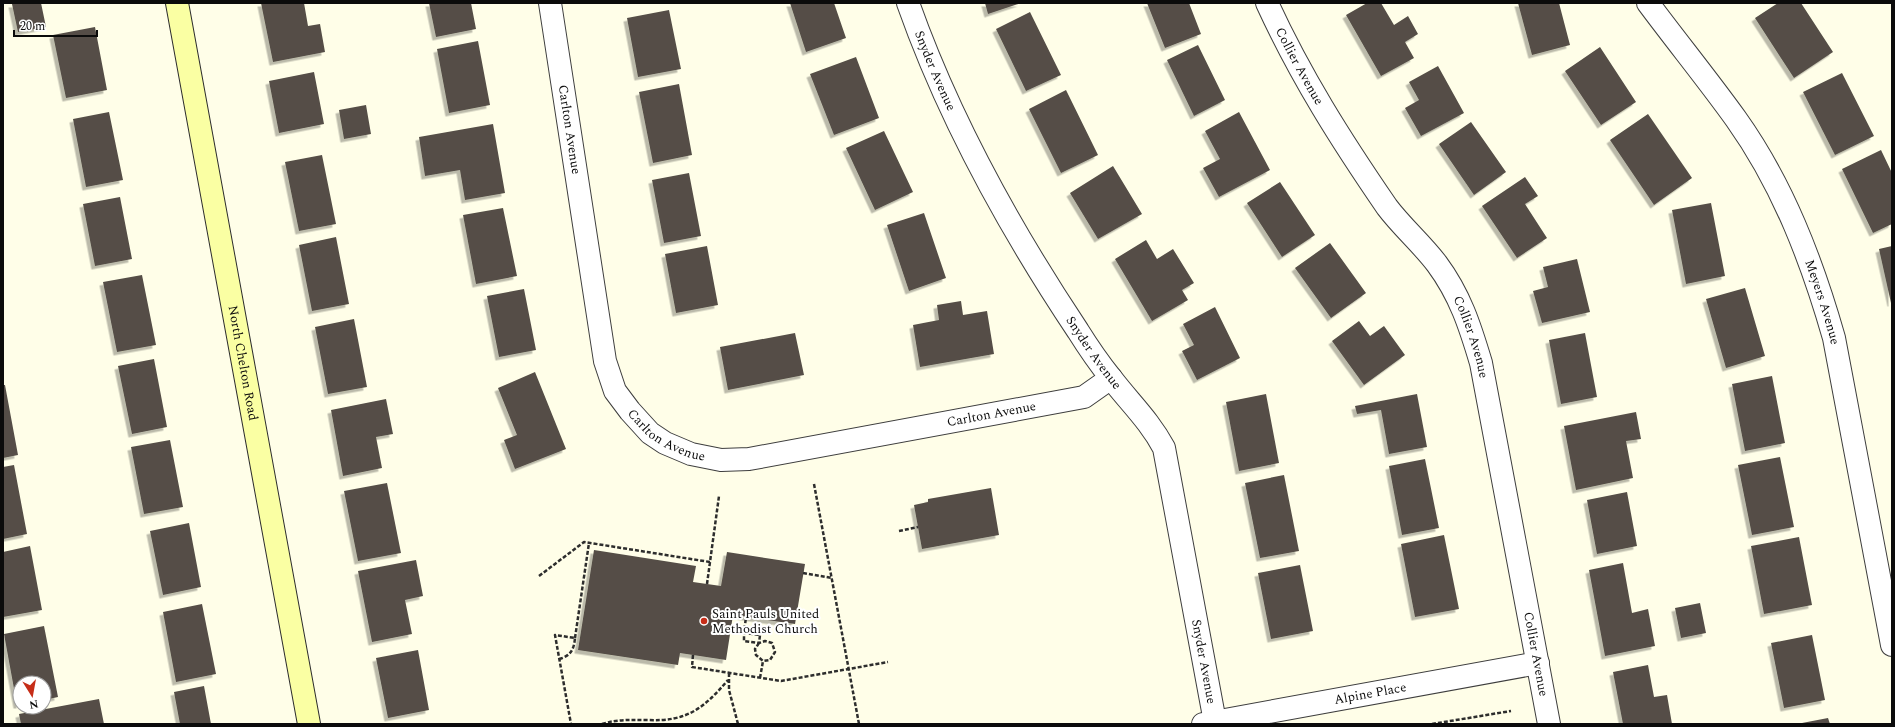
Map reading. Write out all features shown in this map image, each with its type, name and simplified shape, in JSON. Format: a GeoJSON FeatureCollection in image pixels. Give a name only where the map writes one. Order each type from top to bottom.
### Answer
{"type":"FeatureCollection","features":[{"type":"Feature","properties":{"kind":"main road","name":"North Chelton Road"},"geometry":{"type":"LineString","coordinates":[[177,3],[308,724]]}},
{"type":"Feature","properties":{"kind":"street","name":"Carlton Avenue"},"geometry":{"type":"LineString","coordinates":[[550,3],[605,361],[615,391],[630,412],[650,433],[665,443],[691,454],[721,460],[749,459],[1084,397],[1111,378]]}},
{"type":"Feature","properties":{"kind":"street","name":"Snyder Avenue"},"geometry":{"type":"LineString","coordinates":[[908,3],[944,91],[984,175],[1055,296],[1078,332],[1111,378],[1153,428],[1164,448],[1209,723]]}},
{"type":"Feature","properties":{"kind":"street","name":"Collier Avenue"},"geometry":{"type":"LineString","coordinates":[[1267,3],[1301,72],[1331,124],[1389,210],[1436,264],[1457,294],[1469,322],[1481,363],[1549,724]]}},
{"type":"Feature","properties":{"kind":"street","name":"Meyers Avenue"},"geometry":{"type":"LineString","coordinates":[[1648,3],[1737,120],[1769,173],[1805,248],[1834,338],[1892,645]]}},
{"type":"Feature","properties":{"kind":"street","name":"Alpine Place"},"geometry":{"type":"LineString","coordinates":[[1209,723],[1538,663]]}},
{"type":"Feature","properties":{"kind":"path"},"geometry":{"type":"LineString","coordinates":[[814,484],[859,724]]}},
{"type":"Feature","properties":{"kind":"path"},"geometry":{"type":"LineString","coordinates":[[707,584],[720,496]]}},
{"type":"Feature","properties":{"kind":"path"},"geometry":{"type":"LineString","coordinates":[[899,531],[918,527]]}},
{"type":"Feature","properties":{"kind":"path"},"geometry":{"type":"LineString","coordinates":[[540,576],[584,542],[710,562]]}},
{"type":"Feature","properties":{"kind":"path"},"geometry":{"type":"LineString","coordinates":[[559,659],[568,656],[574,647],[589,543]]}},
{"type":"Feature","properties":{"kind":"path"},"geometry":{"type":"LineString","coordinates":[[803,573],[832,578]]}},
{"type":"Feature","properties":{"kind":"path"},"geometry":{"type":"LineString","coordinates":[[746,617],[744,641],[772,643],[775,649],[772,658],[763,661]]}},
{"type":"Feature","properties":{"kind":"path"},"geometry":{"type":"LineString","coordinates":[[730,631],[760,635],[759,643],[755,648],[756,655],[763,661]]}},
{"type":"Feature","properties":{"kind":"path"},"geometry":{"type":"LineString","coordinates":[[571,724],[555,635],[575,638]]}},
{"type":"Feature","properties":{"kind":"path"},"geometry":{"type":"LineString","coordinates":[[693,654],[692,668],[781,682],[888,662]]}},
{"type":"Feature","properties":{"kind":"path"},"geometry":{"type":"LineString","coordinates":[[760,678],[763,661]]}},
{"type":"Feature","properties":{"kind":"path"},"geometry":{"type":"LineString","coordinates":[[729,673],[728,680],[738,724]]}},
{"type":"Feature","properties":{"kind":"path"},"geometry":{"type":"LineString","coordinates":[[602,724],[628,719],[661,721],[675,720],[691,713],[703,705],[728,680]]}},
{"type":"Feature","properties":{"kind":"path"},"geometry":{"type":"LineString","coordinates":[[1432,724],[1511,711]]}},
{"type":"Feature","properties":{"kind":"building"},"geometry":{"type":"Polygon","coordinates":[[[41,3],[46,27],[18,32],[12,4],[41,3]]]}},
{"type":"Feature","properties":{"kind":"building"},"geometry":{"type":"Polygon","coordinates":[[[261,3],[304,3],[308,26],[320,24],[325,52],[273,62],[261,3]]]}},
{"type":"Feature","properties":{"kind":"building"},"geometry":{"type":"Polygon","coordinates":[[[429,3],[471,3],[476,29],[436,37],[429,3]]]}},
{"type":"Feature","properties":{"kind":"building"},"geometry":{"type":"Polygon","coordinates":[[[790,3],[834,3],[846,38],[806,52],[790,3]]]}},
{"type":"Feature","properties":{"kind":"building"},"geometry":{"type":"Polygon","coordinates":[[[985,3],[1021,3],[988,14],[985,3]]]}},
{"type":"Feature","properties":{"kind":"building"},"geometry":{"type":"Polygon","coordinates":[[[1147,3],[1189,3],[1201,34],[1165,48],[1147,3]]]}},
{"type":"Feature","properties":{"kind":"building"},"geometry":{"type":"Polygon","coordinates":[[[1367,3],[1381,3],[1394,25],[1408,16],[1418,34],[1405,42],[1414,58],[1381,76],[1346,15],[1367,3]]]}},
{"type":"Feature","properties":{"kind":"building"},"geometry":{"type":"Polygon","coordinates":[[[1518,3],[1559,3],[1570,45],[1532,55],[1518,3]]]}},
{"type":"Feature","properties":{"kind":"building"},"geometry":{"type":"Polygon","coordinates":[[[1778,3],[1801,3],[1833,52],[1794,78],[1755,18],[1778,3]]]}},
{"type":"Feature","properties":{"kind":"building"},"geometry":{"type":"Polygon","coordinates":[[[669,10],[681,69],[638,77],[627,18],[669,10]]]}},
{"type":"Feature","properties":{"kind":"building"},"geometry":{"type":"Polygon","coordinates":[[[1030,12],[1061,75],[1026,91],[996,29],[1030,12]]]}},
{"type":"Feature","properties":{"kind":"building"},"geometry":{"type":"Polygon","coordinates":[[[95,27],[107,90],[66,98],[53,35],[95,27]]]}},
{"type":"Feature","properties":{"kind":"building"},"geometry":{"type":"Polygon","coordinates":[[[478,41],[490,105],[449,113],[437,49],[478,41]]]}},
{"type":"Feature","properties":{"kind":"building"},"geometry":{"type":"Polygon","coordinates":[[[1198,45],[1225,100],[1194,116],[1167,60],[1198,45]]]}},
{"type":"Feature","properties":{"kind":"building"},"geometry":{"type":"Polygon","coordinates":[[[1600,47],[1636,102],[1601,125],[1565,71],[1600,47]]]}},
{"type":"Feature","properties":{"kind":"building"},"geometry":{"type":"Polygon","coordinates":[[[856,57],[879,118],[834,135],[810,74],[856,57]]]}},
{"type":"Feature","properties":{"kind":"building"},"geometry":{"type":"Polygon","coordinates":[[[1438,66],[1464,113],[1421,136],[1405,108],[1419,100],[1409,82],[1438,66]]]}},
{"type":"Feature","properties":{"kind":"building"},"geometry":{"type":"Polygon","coordinates":[[[314,72],[324,124],[279,133],[269,81],[314,72]]]}},
{"type":"Feature","properties":{"kind":"building"},"geometry":{"type":"Polygon","coordinates":[[[1842,73],[1874,136],[1835,155],[1803,92],[1842,73]]]}},
{"type":"Feature","properties":{"kind":"building"},"geometry":{"type":"Polygon","coordinates":[[[679,84],[692,155],[653,163],[639,92],[679,84]]]}},
{"type":"Feature","properties":{"kind":"building"},"geometry":{"type":"Polygon","coordinates":[[[1066,90],[1098,155],[1061,173],[1029,109],[1066,90]]]}},
{"type":"Feature","properties":{"kind":"building"},"geometry":{"type":"Polygon","coordinates":[[[366,105],[371,134],[344,139],[339,110],[366,105]]]}},
{"type":"Feature","properties":{"kind":"building"},"geometry":{"type":"Polygon","coordinates":[[[109,112],[123,180],[86,187],[73,119],[109,112]]]}},
{"type":"Feature","properties":{"kind":"building"},"geometry":{"type":"Polygon","coordinates":[[[1239,112],[1270,170],[1219,197],[1203,168],[1220,159],[1205,131],[1239,112]]]}},
{"type":"Feature","properties":{"kind":"building"},"geometry":{"type":"Polygon","coordinates":[[[1648,114],[1692,178],[1654,205],[1610,140],[1648,114]]]}},
{"type":"Feature","properties":{"kind":"building"},"geometry":{"type":"Polygon","coordinates":[[[1471,122],[1506,172],[1474,195],[1439,144],[1471,122]]]}},
{"type":"Feature","properties":{"kind":"building"},"geometry":{"type":"Polygon","coordinates":[[[493,124],[505,193],[465,200],[460,170],[425,176],[419,137],[493,124]]]}},
{"type":"Feature","properties":{"kind":"building"},"geometry":{"type":"Polygon","coordinates":[[[884,131],[913,192],[875,210],[846,148],[884,131]]]}},
{"type":"Feature","properties":{"kind":"building"},"geometry":{"type":"Polygon","coordinates":[[[1881,150],[1892,173],[1892,224],[1873,233],[1842,169],[1881,150]]]}},
{"type":"Feature","properties":{"kind":"building"},"geometry":{"type":"Polygon","coordinates":[[[322,155],[336,224],[299,231],[285,162],[322,155]]]}},
{"type":"Feature","properties":{"kind":"building"},"geometry":{"type":"Polygon","coordinates":[[[1113,166],[1142,214],[1098,239],[1070,193],[1113,166]]]}},
{"type":"Feature","properties":{"kind":"building"},"geometry":{"type":"Polygon","coordinates":[[[689,173],[701,236],[664,243],[652,180],[689,173]]]}},
{"type":"Feature","properties":{"kind":"building"},"geometry":{"type":"Polygon","coordinates":[[[1525,177],[1538,196],[1525,204],[1547,238],[1517,258],[1482,206],[1525,177]]]}},
{"type":"Feature","properties":{"kind":"building"},"geometry":{"type":"Polygon","coordinates":[[[1280,182],[1315,235],[1282,257],[1247,203],[1280,182]]]}},
{"type":"Feature","properties":{"kind":"building"},"geometry":{"type":"Polygon","coordinates":[[[120,197],[132,259],[95,266],[83,204],[120,197]]]}},
{"type":"Feature","properties":{"kind":"building"},"geometry":{"type":"Polygon","coordinates":[[[1711,203],[1725,276],[1686,284],[1672,210],[1711,203]]]}},
{"type":"Feature","properties":{"kind":"building"},"geometry":{"type":"Polygon","coordinates":[[[503,208],[517,276],[476,284],[463,215],[503,208]]]}},
{"type":"Feature","properties":{"kind":"building"},"geometry":{"type":"Polygon","coordinates":[[[924,213],[946,278],[909,291],[887,225],[924,213]]]}},
{"type":"Feature","properties":{"kind":"building"},"geometry":{"type":"Polygon","coordinates":[[[336,237],[349,304],[312,311],[299,245],[336,237]]]}},
{"type":"Feature","properties":{"kind":"building"},"geometry":{"type":"Polygon","coordinates":[[[1146,240],[1157,259],[1173,249],[1194,283],[1182,290],[1188,300],[1152,321],[1115,259],[1146,240]]]}},
{"type":"Feature","properties":{"kind":"building"},"geometry":{"type":"Polygon","coordinates":[[[1330,243],[1366,293],[1331,318],[1295,268],[1330,243]]]}},
{"type":"Feature","properties":{"kind":"building"},"geometry":{"type":"Polygon","coordinates":[[[707,246],[718,305],[676,313],[665,254],[707,246]]]}},
{"type":"Feature","properties":{"kind":"building"},"geometry":{"type":"Polygon","coordinates":[[[1892,246],[1892,303],[1891,303],[1879,249],[1892,246]]]}},
{"type":"Feature","properties":{"kind":"building"},"geometry":{"type":"Polygon","coordinates":[[[1577,259],[1590,312],[1542,323],[1533,291],[1548,287],[1543,267],[1577,259]]]}},
{"type":"Feature","properties":{"kind":"building"},"geometry":{"type":"Polygon","coordinates":[[[142,275],[156,345],[117,352],[103,282],[142,275]]]}},
{"type":"Feature","properties":{"kind":"building"},"geometry":{"type":"Polygon","coordinates":[[[1745,288],[1765,356],[1726,368],[1706,299],[1745,288]]]}},
{"type":"Feature","properties":{"kind":"building"},"geometry":{"type":"Polygon","coordinates":[[[524,289],[536,350],[499,357],[487,296],[524,289]]]}},
{"type":"Feature","properties":{"kind":"building"},"geometry":{"type":"Polygon","coordinates":[[[961,301],[963,315],[987,311],[994,354],[920,367],[913,325],[939,320],[937,305],[961,301]]]}},
{"type":"Feature","properties":{"kind":"building"},"geometry":{"type":"Polygon","coordinates":[[[1215,307],[1240,358],[1197,380],[1182,351],[1194,345],[1183,324],[1215,307]]]}},
{"type":"Feature","properties":{"kind":"building"},"geometry":{"type":"Polygon","coordinates":[[[354,319],[367,387],[328,394],[315,327],[354,319]]]}},
{"type":"Feature","properties":{"kind":"building"},"geometry":{"type":"Polygon","coordinates":[[[1359,321],[1370,336],[1384,326],[1405,355],[1364,385],[1332,341],[1359,321]]]}},
{"type":"Feature","properties":{"kind":"building"},"geometry":{"type":"Polygon","coordinates":[[[795,333],[804,375],[728,390],[720,347],[795,333]]]}},
{"type":"Feature","properties":{"kind":"building"},"geometry":{"type":"Polygon","coordinates":[[[1585,333],[1597,397],[1561,404],[1549,340],[1585,333]]]}},
{"type":"Feature","properties":{"kind":"building"},"geometry":{"type":"Polygon","coordinates":[[[154,359],[167,427],[132,434],[118,366],[154,359]]]}},
{"type":"Feature","properties":{"kind":"building"},"geometry":{"type":"Polygon","coordinates":[[[535,372],[566,449],[515,469],[504,440],[517,435],[498,388],[535,372]]]}},
{"type":"Feature","properties":{"kind":"building"},"geometry":{"type":"Polygon","coordinates":[[[1772,376],[1785,443],[1745,451],[1732,384],[1772,376]]]}},
{"type":"Feature","properties":{"kind":"building"},"geometry":{"type":"Polygon","coordinates":[[[3,385],[5,385],[18,455],[3,458],[3,385]]]}},
{"type":"Feature","properties":{"kind":"building"},"geometry":{"type":"Polygon","coordinates":[[[1266,394],[1279,463],[1239,471],[1226,402],[1266,394]]]}},
{"type":"Feature","properties":{"kind":"building"},"geometry":{"type":"Polygon","coordinates":[[[1417,394],[1427,447],[1389,454],[1381,410],[1357,414],[1355,406],[1417,394]]]}},
{"type":"Feature","properties":{"kind":"building"},"geometry":{"type":"Polygon","coordinates":[[[386,399],[393,434],[376,437],[382,468],[343,476],[331,410],[386,399]]]}},
{"type":"Feature","properties":{"kind":"building"},"geometry":{"type":"Polygon","coordinates":[[[1636,412],[1641,439],[1626,441],[1633,478],[1576,490],[1564,426],[1636,412]]]}},
{"type":"Feature","properties":{"kind":"building"},"geometry":{"type":"Polygon","coordinates":[[[170,440],[183,507],[144,514],[131,447],[170,440]]]}},
{"type":"Feature","properties":{"kind":"building"},"geometry":{"type":"Polygon","coordinates":[[[1780,457],[1794,527],[1752,535],[1738,465],[1780,457]]]}},
{"type":"Feature","properties":{"kind":"building"},"geometry":{"type":"Polygon","coordinates":[[[1425,459],[1439,528],[1402,535],[1389,466],[1425,459]]]}},
{"type":"Feature","properties":{"kind":"building"},"geometry":{"type":"Polygon","coordinates":[[[14,465],[27,534],[3,539],[3,467],[14,465]]]}},
{"type":"Feature","properties":{"kind":"building"},"geometry":{"type":"Polygon","coordinates":[[[1284,475],[1299,551],[1260,558],[1245,483],[1284,475]]]}},
{"type":"Feature","properties":{"kind":"building"},"geometry":{"type":"Polygon","coordinates":[[[387,483],[401,553],[358,561],[344,491],[387,483]]]}},
{"type":"Feature","properties":{"kind":"building"},"geometry":{"type":"Polygon","coordinates":[[[991,488],[999,535],[922,549],[914,505],[928,502],[928,499],[991,488]]]}},
{"type":"Feature","properties":{"kind":"building"},"geometry":{"type":"Polygon","coordinates":[[[1627,492],[1637,546],[1597,554],[1587,500],[1627,492]]]}},
{"type":"Feature","properties":{"kind":"building"},"geometry":{"type":"Polygon","coordinates":[[[189,523],[201,587],[163,595],[150,531],[189,523]]]}},
{"type":"Feature","properties":{"kind":"building"},"geometry":{"type":"Polygon","coordinates":[[[1444,535],[1459,609],[1415,617],[1401,544],[1444,535]]]}},
{"type":"Feature","properties":{"kind":"building"},"geometry":{"type":"Polygon","coordinates":[[[1799,537],[1812,605],[1764,614],[1751,546],[1799,537]]]}},
{"type":"Feature","properties":{"kind":"building"},"geometry":{"type":"Polygon","coordinates":[[[30,546],[42,610],[3,617],[3,552],[30,546]]]}},
{"type":"Feature","properties":{"kind":"building"},"geometry":{"type":"Polygon","coordinates":[[[594,550],[696,566],[693,582],[721,586],[727,552],[805,564],[795,624],[733,615],[726,660],[680,653],[678,665],[578,650],[594,550]]]}},
{"type":"Feature","properties":{"kind":"building"},"geometry":{"type":"Polygon","coordinates":[[[416,560],[423,596],[405,600],[412,634],[372,642],[358,571],[416,560]]]}},
{"type":"Feature","properties":{"kind":"building"},"geometry":{"type":"Polygon","coordinates":[[[1623,563],[1632,613],[1648,609],[1655,646],[1605,656],[1589,570],[1623,563]]]}},
{"type":"Feature","properties":{"kind":"building"},"geometry":{"type":"Polygon","coordinates":[[[1300,565],[1313,631],[1271,639],[1258,573],[1300,565]]]}},
{"type":"Feature","properties":{"kind":"building"},"geometry":{"type":"Polygon","coordinates":[[[1700,603],[1706,633],[1681,638],[1675,608],[1700,603]]]}},
{"type":"Feature","properties":{"kind":"building"},"geometry":{"type":"Polygon","coordinates":[[[202,604],[216,674],[176,682],[163,612],[202,604]]]}},
{"type":"Feature","properties":{"kind":"building"},"geometry":{"type":"Polygon","coordinates":[[[44,626],[58,697],[52,698],[52,675],[12,675],[12,678],[4,634],[44,626]]]}},
{"type":"Feature","properties":{"kind":"building"},"geometry":{"type":"Polygon","coordinates":[[[1812,635],[1825,700],[1784,708],[1771,643],[1812,635]]]}},
{"type":"Feature","properties":{"kind":"building"},"geometry":{"type":"Polygon","coordinates":[[[418,650],[429,710],[388,718],[376,658],[418,650]]]}},
{"type":"Feature","properties":{"kind":"building"},"geometry":{"type":"Polygon","coordinates":[[[1648,665],[1654,697],[1667,695],[1672,724],[1623,724],[1613,672],[1648,665]]]}},
{"type":"Feature","properties":{"kind":"building"},"geometry":{"type":"Polygon","coordinates":[[[204,686],[211,724],[180,724],[174,692],[204,686]]]}},
{"type":"Feature","properties":{"kind":"building"},"geometry":{"type":"Polygon","coordinates":[[[99,699],[104,724],[21,724],[19,715],[52,715],[52,708],[99,699]]]}},
{"type":"Feature","properties":{"kind":"building"},"geometry":{"type":"Polygon","coordinates":[[[1828,718],[1830,724],[1802,723],[1828,718]]]}},
{"type":"Feature","properties":{"kind":"place","name":"Saint Pauls United Methodist Church"},"geometry":{"type":"Point","coordinates":[704,621]}}]}
